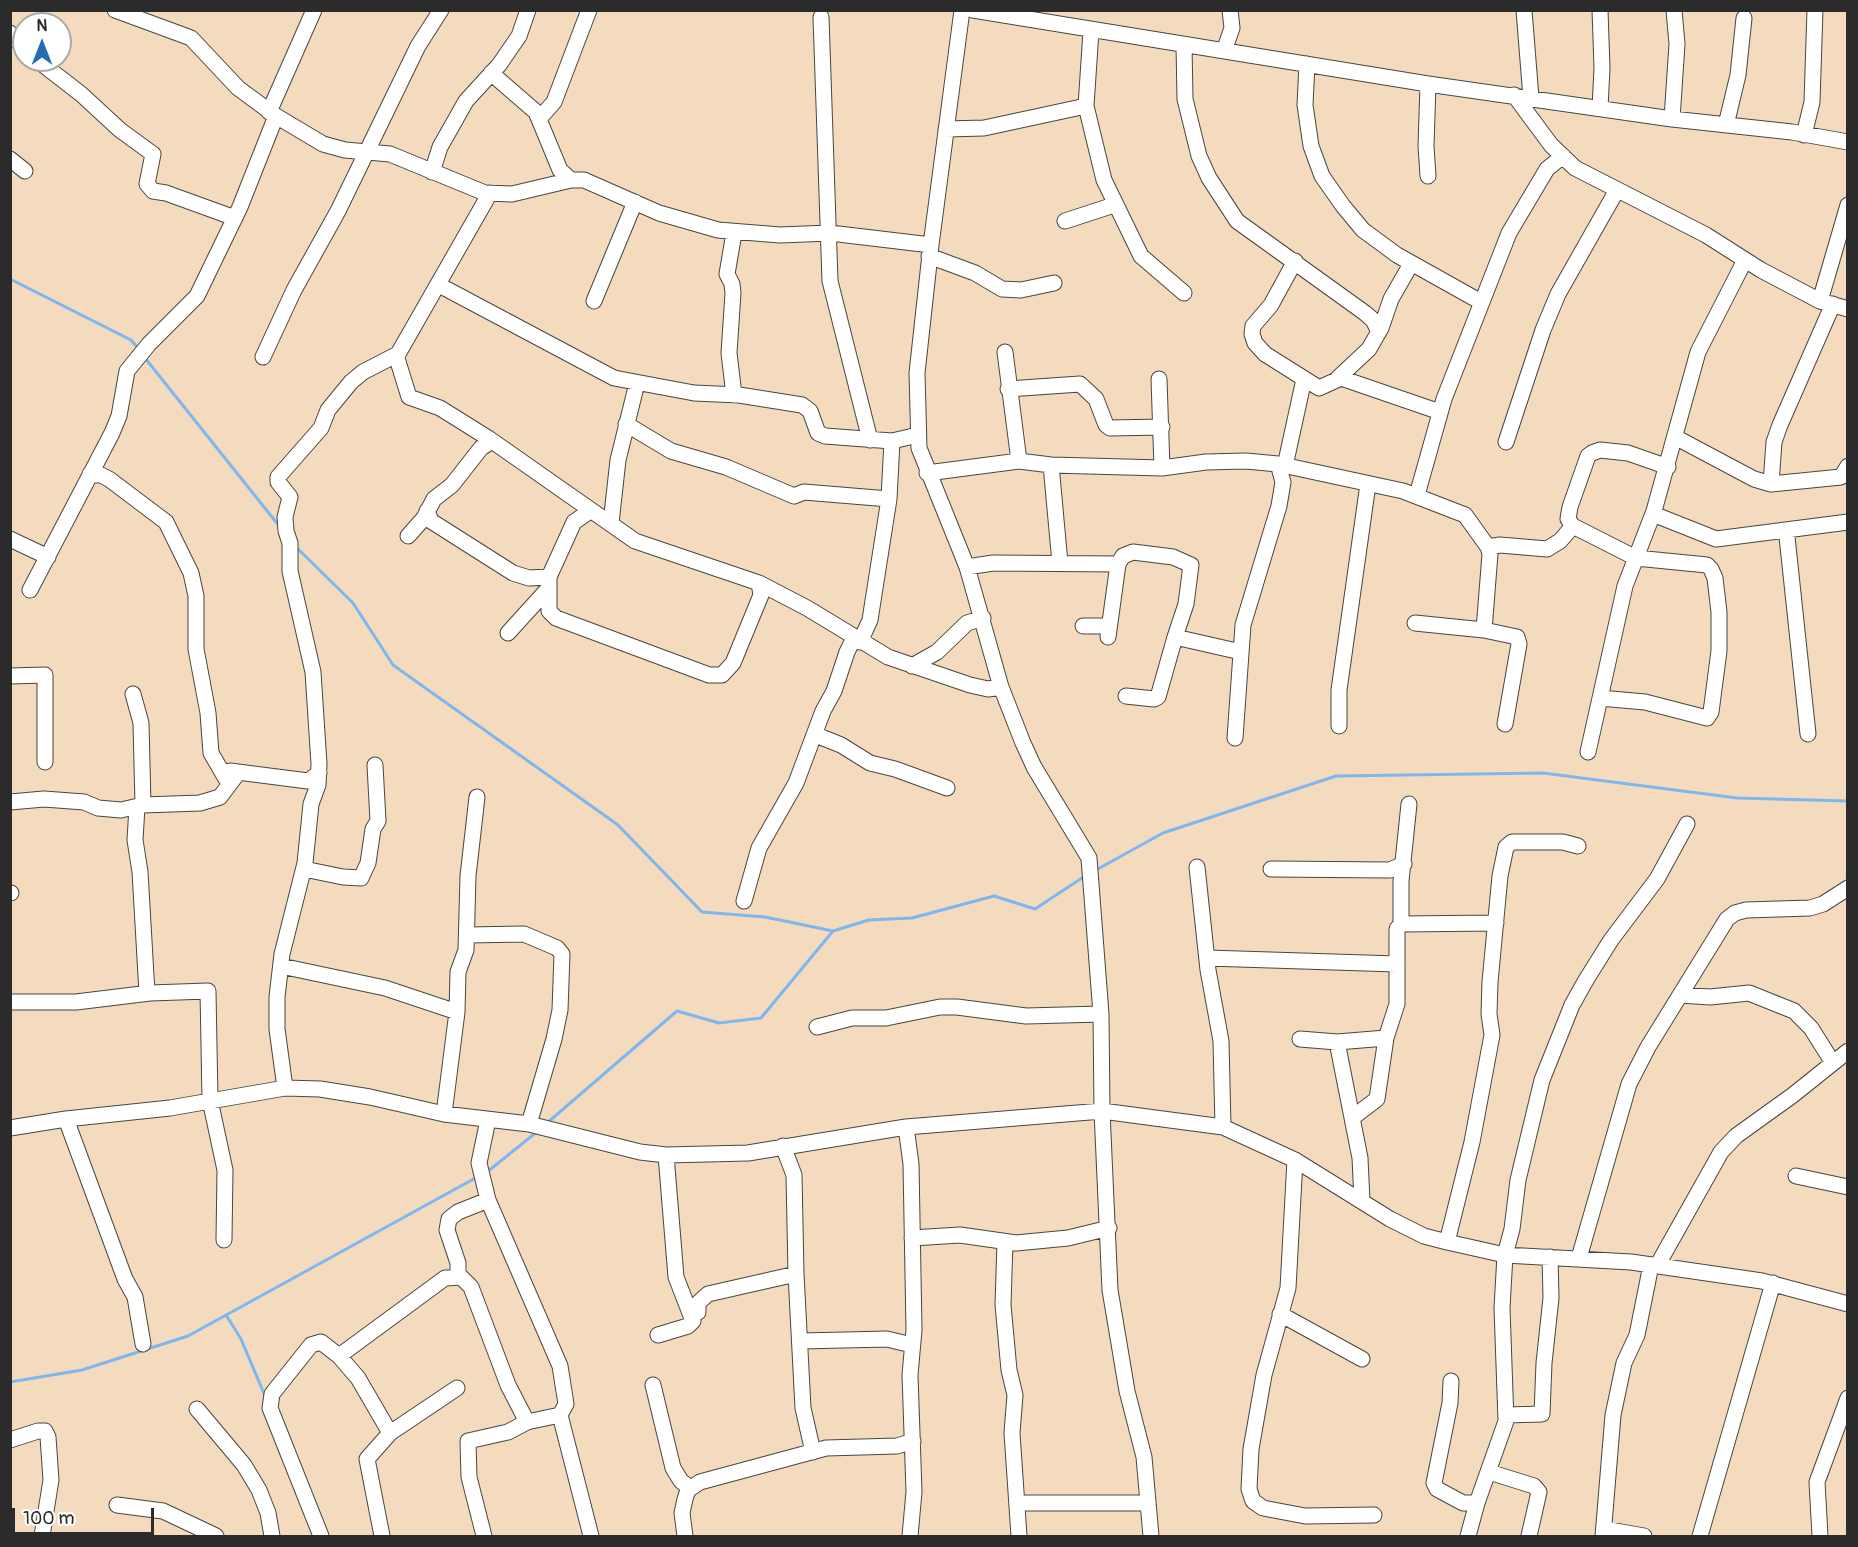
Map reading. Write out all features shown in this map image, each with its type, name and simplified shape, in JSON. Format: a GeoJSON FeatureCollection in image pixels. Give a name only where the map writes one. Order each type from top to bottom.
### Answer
{"type":"FeatureCollection","features":[{"type":"Feature","properties":{"kind":"street"},"geometry":{"type":"LineString","coordinates":[[115,10],[191,38],[227,79],[273,114],[323,144],[390,154],[490,193],[512,194],[571,180],[584,180],[659,213],[734,232],[780,235],[827,233],[930,251],[1002,289],[1021,290],[1054,283]]}},
{"type":"Feature","properties":{"kind":"street"},"geometry":{"type":"LineString","coordinates":[[30,590],[119,416],[127,371],[149,344],[197,296],[235,218],[314,10]]}},
{"type":"Feature","properties":{"kind":"street"},"geometry":{"type":"LineString","coordinates":[[263,357],[294,290],[338,211],[365,151],[418,46],[441,10]]}},
{"type":"Feature","properties":{"kind":"street"},"geometry":{"type":"LineString","coordinates":[[432,172],[440,147],[466,101],[519,36],[528,10]]}},
{"type":"Feature","properties":{"kind":"street"},"geometry":{"type":"LineString","coordinates":[[539,119],[554,102],[589,10]]}},
{"type":"Feature","properties":{"kind":"street"},"geometry":{"type":"LineString","coordinates":[[962,10],[930,251],[917,373],[918,435],[927,473],[967,567],[1001,687],[1034,767],[1089,858],[1101,1014],[1101,1111],[1109,1228],[1110,1290],[1127,1391],[1144,1457],[1151,1536]]}},
{"type":"Feature","properties":{"kind":"street"},"geometry":{"type":"LineString","coordinates":[[973,10],[1428,84],[1848,142]]}},
{"type":"Feature","properties":{"kind":"street"},"geometry":{"type":"LineString","coordinates":[[1224,51],[1232,28],[1230,10]]}},
{"type":"Feature","properties":{"kind":"street"},"geometry":{"type":"LineString","coordinates":[[1524,10],[1531,98]]}},
{"type":"Feature","properties":{"kind":"street"},"geometry":{"type":"LineString","coordinates":[[1600,10],[1602,68],[1600,108]]}},
{"type":"Feature","properties":{"kind":"street"},"geometry":{"type":"LineString","coordinates":[[1672,119],[1677,44],[1674,10]]}},
{"type":"Feature","properties":{"kind":"street"},"geometry":{"type":"LineString","coordinates":[[1804,135],[1812,102],[1815,10]]}},
{"type":"Feature","properties":{"kind":"street"},"geometry":{"type":"LineString","coordinates":[[821,17],[830,280],[870,440]]}},
{"type":"Feature","properties":{"kind":"street"},"geometry":{"type":"LineString","coordinates":[[1726,125],[1738,75],[1744,18]]}},
{"type":"Feature","properties":{"kind":"street"},"geometry":{"type":"LineString","coordinates":[[1091,31],[1086,106],[1095,150],[1114,205],[1140,256],[1184,294]]}},
{"type":"Feature","properties":{"kind":"street"},"geometry":{"type":"LineString","coordinates":[[1184,45],[1185,99],[1199,156],[1209,178],[1237,221],[1373,320],[1379,332]]}},
{"type":"Feature","properties":{"kind":"street"},"geometry":{"type":"LineString","coordinates":[[1306,63],[1305,105],[1311,146],[1322,176],[1363,230],[1412,264],[1481,302]]}},
{"type":"Feature","properties":{"kind":"street"},"geometry":{"type":"LineString","coordinates":[[53,72],[81,94],[120,130],[153,154],[147,184],[153,191],[166,193],[235,218]]}},
{"type":"Feature","properties":{"kind":"street"},"geometry":{"type":"LineString","coordinates":[[491,73],[525,100],[539,119],[560,170],[571,180]]}},
{"type":"Feature","properties":{"kind":"street"},"geometry":{"type":"LineString","coordinates":[[1428,84],[1426,146],[1428,176]]}},
{"type":"Feature","properties":{"kind":"street"},"geometry":{"type":"LineString","coordinates":[[1514,95],[1545,138],[1575,168],[1707,235],[1745,260],[1834,305]]}},
{"type":"Feature","properties":{"kind":"street"},"geometry":{"type":"LineString","coordinates":[[946,129],[984,128],[1086,106]]}},
{"type":"Feature","properties":{"kind":"street"},"geometry":{"type":"LineString","coordinates":[[1417,495],[1440,412],[1509,232],[1548,169],[1563,156]]}},
{"type":"Feature","properties":{"kind":"street"},"geometry":{"type":"LineString","coordinates":[[10,159],[25,171]]}},
{"type":"Feature","properties":{"kind":"street"},"geometry":{"type":"LineString","coordinates":[[1506,442],[1543,330],[1558,294],[1617,190]]}},
{"type":"Feature","properties":{"kind":"street"},"geometry":{"type":"LineString","coordinates":[[285,1088],[276,1009],[281,966],[304,869],[314,782],[314,672],[290,571],[290,543],[285,517],[290,497],[278,482],[278,477],[321,428],[328,410],[351,382],[363,372],[396,355],[439,285],[490,193]]}},
{"type":"Feature","properties":{"kind":"street"},"geometry":{"type":"LineString","coordinates":[[594,301],[635,202]]}},
{"type":"Feature","properties":{"kind":"street"},"geometry":{"type":"LineString","coordinates":[[1065,222],[1114,205]]}},
{"type":"Feature","properties":{"kind":"street"},"geometry":{"type":"LineString","coordinates":[[1771,484],[1774,442],[1834,305],[1848,205]]}},
{"type":"Feature","properties":{"kind":"street"},"geometry":{"type":"LineString","coordinates":[[734,232],[727,274],[733,293],[729,353],[734,395]]}},
{"type":"Feature","properties":{"kind":"street"},"geometry":{"type":"LineString","coordinates":[[1588,752],[1625,586],[1653,514],[1668,467],[1698,352],[1745,260]]}},
{"type":"Feature","properties":{"kind":"street"},"geometry":{"type":"LineString","coordinates":[[1295,261],[1271,305],[1253,326],[1252,334],[1255,343],[1265,354],[1322,389],[1338,378],[1369,349],[1379,332],[1391,299],[1412,264]]}},
{"type":"Feature","properties":{"kind":"street"},"geometry":{"type":"LineString","coordinates":[[439,285],[498,315],[593,369],[614,378],[694,393],[734,395],[808,407],[820,435],[892,441],[918,435]]}},
{"type":"Feature","properties":{"kind":"street"},"geometry":{"type":"LineString","coordinates":[[1005,352],[1019,461]]}},
{"type":"Feature","properties":{"kind":"street"},"geometry":{"type":"LineString","coordinates":[[396,355],[409,397],[440,408],[646,546],[764,589],[857,640],[912,666],[970,685],[988,689],[1001,687]]}},
{"type":"Feature","properties":{"kind":"street"},"geometry":{"type":"LineString","coordinates":[[1338,378],[1440,412]]}},
{"type":"Feature","properties":{"kind":"street"},"geometry":{"type":"LineString","coordinates":[[1159,379],[1162,468]]}},
{"type":"Feature","properties":{"kind":"street"},"geometry":{"type":"LineString","coordinates":[[1235,738],[1243,625],[1279,506],[1304,379]]}},
{"type":"Feature","properties":{"kind":"street"},"geometry":{"type":"LineString","coordinates":[[604,516],[637,383]]}},
{"type":"Feature","properties":{"kind":"street"},"geometry":{"type":"LineString","coordinates":[[1008,389],[1080,384],[1096,399],[1106,425],[1110,428],[1162,427]]}},
{"type":"Feature","properties":{"kind":"street"},"geometry":{"type":"LineString","coordinates":[[626,424],[671,451],[726,467],[794,496],[804,492],[889,499]]}},
{"type":"Feature","properties":{"kind":"street"},"geometry":{"type":"LineString","coordinates":[[1675,437],[1754,478],[1771,484],[1841,477],[1848,466]]}},
{"type":"Feature","properties":{"kind":"street"},"geometry":{"type":"LineString","coordinates":[[408,536],[434,499],[452,485],[481,448],[492,441]]}},
{"type":"Feature","properties":{"kind":"street"},"geometry":{"type":"LineString","coordinates":[[744,901],[759,848],[796,783],[816,735],[823,711],[834,691],[847,652],[870,620],[889,499],[892,441]]}},
{"type":"Feature","properties":{"kind":"street"},"geometry":{"type":"LineString","coordinates":[[1668,467],[1628,453],[1600,450],[1592,453],[1588,456],[1569,507],[1568,519],[1574,526],[1636,558],[1707,565]]}},
{"type":"Feature","properties":{"kind":"street"},"geometry":{"type":"LineString","coordinates":[[927,473],[1019,461],[1052,465],[1162,468],[1206,462],[1246,461],[1286,466],[1417,495],[1465,515],[1488,547],[1490,554],[1484,630]]}},
{"type":"Feature","properties":{"kind":"street"},"geometry":{"type":"LineString","coordinates":[[1052,465],[1060,563]]}},
{"type":"Feature","properties":{"kind":"street"},"geometry":{"type":"LineString","coordinates":[[90,474],[101,475],[109,479],[166,522],[191,573],[196,596],[196,649],[208,713],[211,753],[221,768],[234,779]]}},
{"type":"Feature","properties":{"kind":"street"},"geometry":{"type":"LineString","coordinates":[[1339,726],[1339,690],[1368,484]]}},
{"type":"Feature","properties":{"kind":"street"},"geometry":{"type":"LineString","coordinates":[[427,511],[431,521],[513,573],[548,583]]}},
{"type":"Feature","properties":{"kind":"street"},"geometry":{"type":"LineString","coordinates":[[1653,514],[1716,539],[1787,533],[1848,522]]}},
{"type":"Feature","properties":{"kind":"street"},"geometry":{"type":"LineString","coordinates":[[508,633],[548,583],[574,522],[604,516]]}},
{"type":"Feature","properties":{"kind":"street"},"geometry":{"type":"LineString","coordinates":[[1488,547],[1500,545],[1547,549],[1560,541],[1574,526]]}},
{"type":"Feature","properties":{"kind":"street"},"geometry":{"type":"LineString","coordinates":[[1787,533],[1808,734]]}},
{"type":"Feature","properties":{"kind":"street"},"geometry":{"type":"LineString","coordinates":[[1707,565],[1716,539]]}},
{"type":"Feature","properties":{"kind":"street"},"geometry":{"type":"LineString","coordinates":[[10,540],[48,557]]}},
{"type":"Feature","properties":{"kind":"street"},"geometry":{"type":"LineString","coordinates":[[1083,626],[1108,631],[1118,564],[1123,556],[1133,552],[1173,558],[1191,565],[1186,604],[1158,697],[1154,699],[1126,696]]}},
{"type":"Feature","properties":{"kind":"street"},"geometry":{"type":"LineString","coordinates":[[967,567],[993,562],[1024,565],[1118,564]]}},
{"type":"Feature","properties":{"kind":"street"},"geometry":{"type":"LineString","coordinates":[[1600,698],[1645,702],[1707,718],[1714,701],[1719,651],[1719,612],[1715,578],[1707,565]]}},
{"type":"Feature","properties":{"kind":"street"},"geometry":{"type":"LineString","coordinates":[[548,583],[549,611],[556,618],[716,676],[722,675],[733,663],[764,589]]}},
{"type":"Feature","properties":{"kind":"street"},"geometry":{"type":"LineString","coordinates":[[912,666],[937,652],[967,623],[983,618]]}},
{"type":"Feature","properties":{"kind":"street"},"geometry":{"type":"LineString","coordinates":[[1415,623],[1510,634],[1519,640],[1505,724]]}},
{"type":"Feature","properties":{"kind":"street"},"geometry":{"type":"LineString","coordinates":[[1175,637],[1241,652]]}},
{"type":"Feature","properties":{"kind":"street"},"geometry":{"type":"LineString","coordinates":[[10,676],[45,675],[45,762]]}},
{"type":"Feature","properties":{"kind":"street"},"geometry":{"type":"LineString","coordinates":[[133,694],[141,723],[140,806],[135,840],[140,872],[147,993]]}},
{"type":"Feature","properties":{"kind":"street"},"geometry":{"type":"LineString","coordinates":[[816,735],[841,745],[870,763],[895,769],[947,788]]}},
{"type":"Feature","properties":{"kind":"street"},"geometry":{"type":"LineString","coordinates":[[304,869],[361,878],[368,863],[373,829],[378,821],[375,765]]}},
{"type":"Feature","properties":{"kind":"street"},"geometry":{"type":"LineString","coordinates":[[10,802],[84,802],[104,809],[121,810],[140,806],[212,800],[224,793],[234,779],[253,772],[314,782]]}},
{"type":"Feature","properties":{"kind":"street"},"geometry":{"type":"LineString","coordinates":[[444,1114],[457,1012],[458,972],[466,950],[468,876],[477,797]]}},
{"type":"Feature","properties":{"kind":"street"},"geometry":{"type":"LineString","coordinates":[[1353,1118],[1377,1099],[1386,1038],[1397,1004],[1397,929],[1401,924],[1401,881],[1409,804]]}},
{"type":"Feature","properties":{"kind":"street"},"geometry":{"type":"LineString","coordinates":[[1468,1536],[1477,1503],[1503,1434],[1506,1415],[1502,1308],[1505,1255],[1531,1119],[1542,1080],[1572,1005],[1611,940],[1657,879],[1687,825]]}},
{"type":"Feature","properties":{"kind":"street"},"geometry":{"type":"LineString","coordinates":[[1447,1242],[1473,1142],[1492,1035],[1489,999],[1500,876],[1506,847],[1512,842],[1563,842],[1578,846]]}},
{"type":"Feature","properties":{"kind":"street"},"geometry":{"type":"LineString","coordinates":[[1271,869],[1390,870],[1404,864]]}},
{"type":"Feature","properties":{"kind":"street"},"geometry":{"type":"LineString","coordinates":[[1197,867],[1207,958],[1221,1041],[1223,1127]]}},
{"type":"Feature","properties":{"kind":"street"},"geometry":{"type":"LineString","coordinates":[[1579,1258],[1629,1084],[1727,919],[1735,913],[1810,908],[1823,904],[1848,888]]}},
{"type":"Feature","properties":{"kind":"street"},"geometry":{"type":"LineString","coordinates":[[1401,924],[1496,923]]}},
{"type":"Feature","properties":{"kind":"street"},"geometry":{"type":"LineString","coordinates":[[467,935],[524,934],[557,948],[562,954],[560,1010],[529,1124]]}},
{"type":"Feature","properties":{"kind":"street"},"geometry":{"type":"LineString","coordinates":[[1207,958],[1397,964]]}},
{"type":"Feature","properties":{"kind":"street"},"geometry":{"type":"LineString","coordinates":[[281,966],[385,988],[457,1012]]}},
{"type":"Feature","properties":{"kind":"street"},"geometry":{"type":"LineString","coordinates":[[10,1002],[76,1002],[147,993],[198,989],[208,991],[210,1100],[225,1170],[224,1240]]}},
{"type":"Feature","properties":{"kind":"street"},"geometry":{"type":"LineString","coordinates":[[1680,995],[1710,997],[1749,993],[1794,1011],[1811,1028],[1833,1062]]}},
{"type":"Feature","properties":{"kind":"street"},"geometry":{"type":"LineString","coordinates":[[817,1027],[852,1018],[886,1018],[940,1007],[1026,1016],[1101,1014]]}},
{"type":"Feature","properties":{"kind":"street"},"geometry":{"type":"LineString","coordinates":[[1300,1039],[1337,1042],[1386,1038]]}},
{"type":"Feature","properties":{"kind":"street"},"geometry":{"type":"LineString","coordinates":[[1337,1042],[1360,1158],[1362,1202]]}},
{"type":"Feature","properties":{"kind":"street"},"geometry":{"type":"LineString","coordinates":[[1644,1536],[1603,1533],[1613,1415],[1624,1363],[1637,1335],[1654,1265],[1721,1152],[1736,1136],[1848,1051]]}},
{"type":"Feature","properties":{"kind":"street"},"geometry":{"type":"LineString","coordinates":[[10,1128],[66,1119],[170,1108],[285,1088],[320,1089],[370,1097],[444,1114],[529,1124],[640,1152],[666,1155],[748,1153],[906,1127],[1101,1111],[1223,1127],[1295,1161],[1424,1236],[1447,1242],[1505,1255],[1579,1258],[1654,1265],[1773,1283],[1848,1304]]}},
{"type":"Feature","properties":{"kind":"street"},"geometry":{"type":"LineString","coordinates":[[66,1119],[121,1268],[135,1297],[143,1344]]}},
{"type":"Feature","properties":{"kind":"street"},"geometry":{"type":"LineString","coordinates":[[488,1120],[479,1166],[488,1200],[560,1366],[566,1404],[560,1415],[591,1536]]}},
{"type":"Feature","properties":{"kind":"street"},"geometry":{"type":"LineString","coordinates":[[906,1127],[911,1164],[912,1238],[910,1375],[914,1492],[910,1536]]}},
{"type":"Feature","properties":{"kind":"street"},"geometry":{"type":"LineString","coordinates":[[783,1146],[794,1175],[796,1274],[803,1408],[813,1452]]}},
{"type":"Feature","properties":{"kind":"street"},"geometry":{"type":"LineString","coordinates":[[658,1335],[692,1324],[691,1314],[676,1277],[666,1155]]}},
{"type":"Feature","properties":{"kind":"street"},"geometry":{"type":"LineString","coordinates":[[1295,1161],[1288,1288],[1269,1353],[1251,1449],[1248,1483],[1253,1501],[1263,1508],[1305,1516],[1374,1515]]}},
{"type":"Feature","properties":{"kind":"street"},"geometry":{"type":"LineString","coordinates":[[1796,1176],[1848,1187]]}},
{"type":"Feature","properties":{"kind":"street"},"geometry":{"type":"LineString","coordinates":[[458,1276],[458,1263],[447,1230],[449,1219],[458,1212],[488,1200]]}},
{"type":"Feature","properties":{"kind":"street"},"geometry":{"type":"LineString","coordinates":[[912,1238],[960,1235],[1005,1242],[1068,1238],[1109,1228]]}},
{"type":"Feature","properties":{"kind":"street"},"geometry":{"type":"LineString","coordinates":[[1005,1242],[1003,1305],[1009,1370],[1015,1395],[1012,1433],[1019,1536]]}},
{"type":"Feature","properties":{"kind":"street"},"geometry":{"type":"LineString","coordinates":[[1506,1415],[1542,1414],[1544,1363],[1551,1298],[1550,1257]]}},
{"type":"Feature","properties":{"kind":"street"},"geometry":{"type":"LineString","coordinates":[[691,1314],[698,1312],[698,1303],[708,1294],[796,1274]]}},
{"type":"Feature","properties":{"kind":"street"},"geometry":{"type":"LineString","coordinates":[[339,1356],[445,1278],[458,1276],[466,1280],[471,1287],[508,1385],[527,1422]]}},
{"type":"Feature","properties":{"kind":"street"},"geometry":{"type":"LineString","coordinates":[[1700,1536],[1773,1283]]}},
{"type":"Feature","properties":{"kind":"street"},"geometry":{"type":"LineString","coordinates":[[1280,1314],[1362,1359]]}},
{"type":"Feature","properties":{"kind":"street"},"geometry":{"type":"LineString","coordinates":[[801,1341],[886,1339],[912,1345]]}},
{"type":"Feature","properties":{"kind":"street"},"geometry":{"type":"LineString","coordinates":[[321,1536],[270,1408],[269,1399],[311,1345],[323,1343],[339,1356],[367,1392],[390,1432]]}},
{"type":"Feature","properties":{"kind":"street"},"geometry":{"type":"LineString","coordinates":[[1451,1381],[1450,1403],[1434,1483],[1437,1489],[1463,1503],[1477,1503]]}},
{"type":"Feature","properties":{"kind":"street"},"geometry":{"type":"LineString","coordinates":[[653,1385],[673,1468],[681,1481],[690,1488]]}},
{"type":"Feature","properties":{"kind":"street"},"geometry":{"type":"LineString","coordinates":[[382,1536],[367,1459],[390,1432],[457,1388]]}},
{"type":"Feature","properties":{"kind":"street"},"geometry":{"type":"LineString","coordinates":[[1820,1536],[1817,1482],[1848,1398]]}},
{"type":"Feature","properties":{"kind":"street"},"geometry":{"type":"LineString","coordinates":[[197,1409],[244,1466],[259,1490],[268,1513],[272,1536]]}},
{"type":"Feature","properties":{"kind":"street"},"geometry":{"type":"LineString","coordinates":[[484,1536],[469,1477],[468,1441],[508,1432],[527,1422],[560,1415]]}},
{"type":"Feature","properties":{"kind":"street"},"geometry":{"type":"LineString","coordinates":[[10,1440],[38,1431],[45,1431],[48,1437],[51,1480],[42,1536]]}},
{"type":"Feature","properties":{"kind":"street"},"geometry":{"type":"LineString","coordinates":[[685,1536],[682,1513],[690,1488],[700,1482],[826,1448],[897,1446],[913,1441]]}},
{"type":"Feature","properties":{"kind":"street"},"geometry":{"type":"LineString","coordinates":[[1488,1472],[1534,1486],[1539,1492],[1529,1536]]}},
{"type":"Feature","properties":{"kind":"street"},"geometry":{"type":"LineString","coordinates":[[1017,1503],[1148,1503]]}},
{"type":"Feature","properties":{"kind":"street"},"geometry":{"type":"LineString","coordinates":[[117,1505],[163,1511],[216,1536]]}},
{"type":"Feature","properties":{"kind":"waterway"},"geometry":{"type":"LineString","coordinates":[[10,279],[131,340],[138,348]]}},
{"type":"Feature","properties":{"kind":"waterway"},"geometry":{"type":"LineString","coordinates":[[145,358],[280,527]]}},
{"type":"Feature","properties":{"kind":"waterway"},"geometry":{"type":"LineString","coordinates":[[295,546],[353,603],[393,665],[618,825],[702,912],[765,917],[833,931],[869,920],[912,918],[994,896],[1035,909],[1085,876]]}},
{"type":"Feature","properties":{"kind":"waterway"},"geometry":{"type":"LineString","coordinates":[[1096,870],[1163,833],[1336,776],[1543,773],[1737,798],[1848,801]]}},
{"type":"Feature","properties":{"kind":"waterway"},"geometry":{"type":"LineString","coordinates":[[547,1123],[677,1011],[719,1023],[761,1018],[833,931]]}},
{"type":"Feature","properties":{"kind":"waterway"},"geometry":{"type":"LineString","coordinates":[[487,1172],[538,1131]]}},
{"type":"Feature","properties":{"kind":"waterway"},"geometry":{"type":"LineString","coordinates":[[10,1382],[82,1370],[188,1336],[479,1176]]}},
{"type":"Feature","properties":{"kind":"waterway"},"geometry":{"type":"LineString","coordinates":[[226,1315],[241,1339],[265,1396]]}}]}
